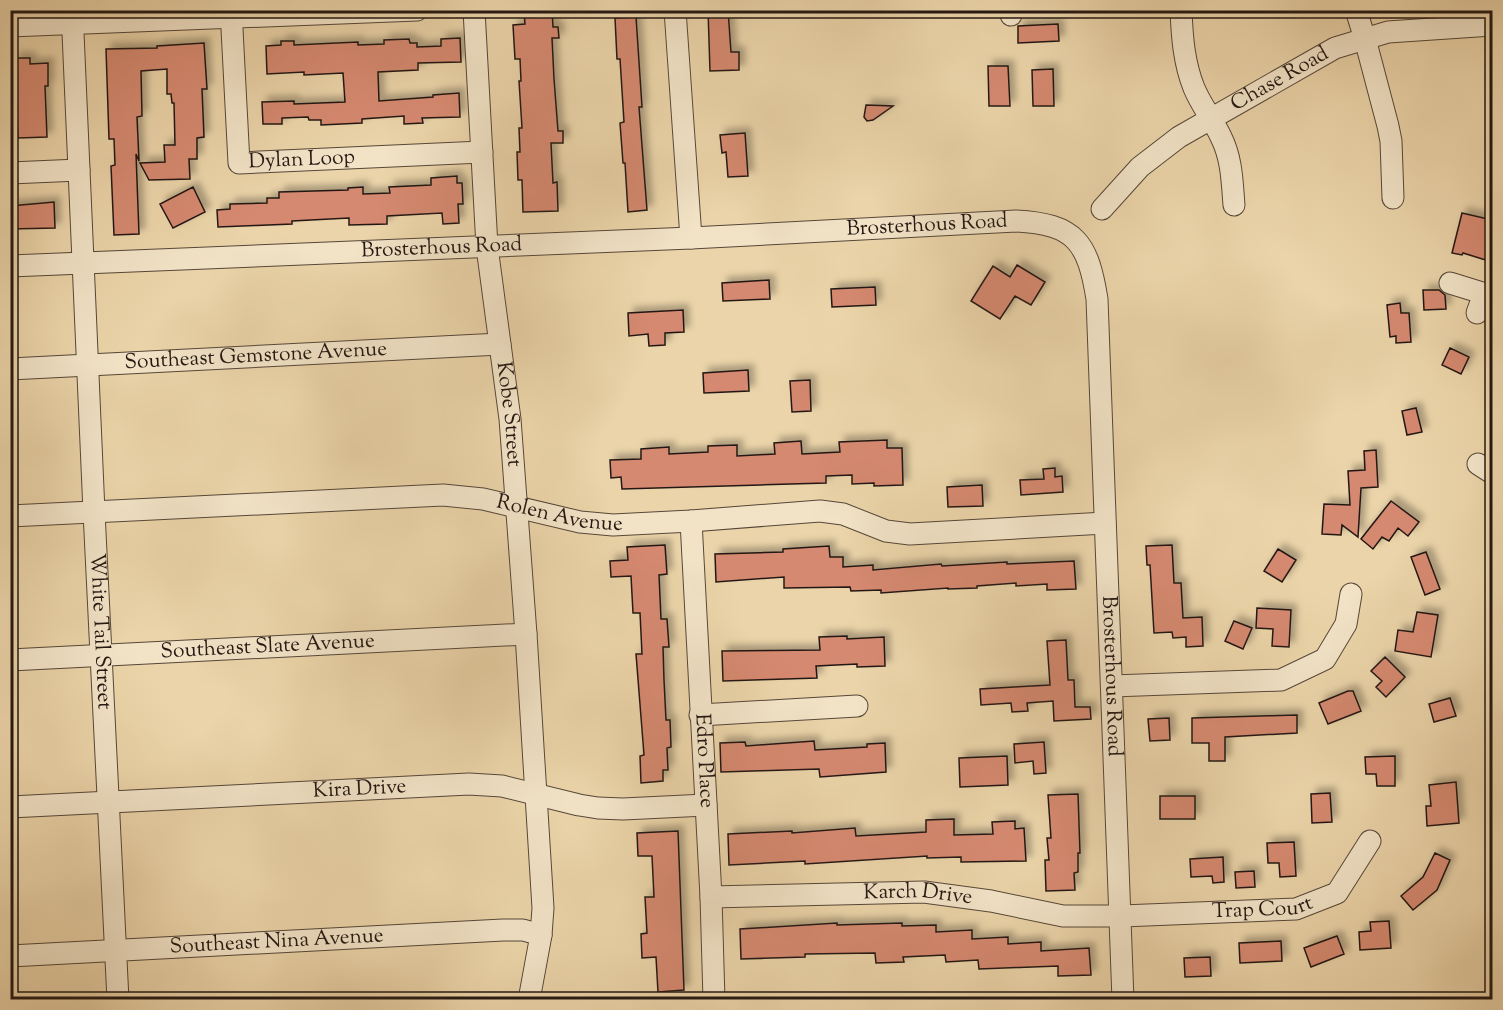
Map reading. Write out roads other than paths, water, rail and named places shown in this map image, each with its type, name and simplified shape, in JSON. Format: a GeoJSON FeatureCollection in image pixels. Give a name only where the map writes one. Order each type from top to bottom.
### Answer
{"type":"FeatureCollection","features":[{"type":"Feature","properties":{"kind":"street"},"geometry":{"type":"LineString","coordinates":[[10,26],[72,17],[417,10]]}},
{"type":"Feature","properties":{"kind":"street","name":"Kobe Street"},"geometry":{"type":"LineString","coordinates":[[474,10],[487,247],[510,419],[543,908],[541,935],[530,999]]}},
{"type":"Feature","properties":{"kind":"street"},"geometry":{"type":"LineString","coordinates":[[675,10],[691,238]]}},
{"type":"Feature","properties":{"kind":"street"},"geometry":{"type":"LineString","coordinates":[[1181,10],[1182,45],[1187,67],[1194,90],[1224,143],[1231,164],[1234,205]]}},
{"type":"Feature","properties":{"kind":"street"},"geometry":{"type":"LineString","coordinates":[[1356,10],[1391,141],[1393,198]]}},
{"type":"Feature","properties":{"kind":"street","name":"Dylan Loop"},"geometry":{"type":"LineString","coordinates":[[231,14],[239,163],[482,152]]}},
{"type":"Feature","properties":{"kind":"street","name":"White Tail Street"},"geometry":{"type":"LineString","coordinates":[[72,17],[118,999]]}},
{"type":"Feature","properties":{"kind":"street","name":"Chase Road"},"geometry":{"type":"LineString","coordinates":[[1102,209],[1140,167],[1179,137],[1335,48],[1388,32],[1492,25]]}},
{"type":"Feature","properties":{"kind":"street"},"geometry":{"type":"LineString","coordinates":[[10,173],[79,170]]}},
{"type":"Feature","properties":{"kind":"street","name":"Brosterhous Road"},"geometry":{"type":"LineString","coordinates":[[10,266],[691,238],[1016,221],[1037,222],[1057,228],[1075,238],[1087,255],[1097,299],[1122,916],[1123,999]]}},
{"type":"Feature","properties":{"kind":"street"},"geometry":{"type":"LineString","coordinates":[[1450,284],[1485,301]]}},
{"type":"Feature","properties":{"kind":"street","name":"Southeast Gemstone Avenue"},"geometry":{"type":"LineString","coordinates":[[10,369],[500,344]]}},
{"type":"Feature","properties":{"kind":"street","name":"Rolen Avenue"},"geometry":{"type":"LineString","coordinates":[[10,516],[443,495],[483,499],[580,522],[613,525],[820,511],[843,514],[886,531],[910,534],[1105,523]]}},
{"type":"Feature","properties":{"kind":"street","name":"Edro Place"},"geometry":{"type":"LineString","coordinates":[[691,521],[711,897],[714,999]]}},
{"type":"Feature","properties":{"kind":"street"},"geometry":{"type":"LineString","coordinates":[[1112,686],[1281,680],[1325,659],[1346,624],[1351,594]]}},
{"type":"Feature","properties":{"kind":"street","name":"Southeast Slate Avenue"},"geometry":{"type":"LineString","coordinates":[[10,660],[526,634]]}},
{"type":"Feature","properties":{"kind":"street"},"geometry":{"type":"LineString","coordinates":[[700,715],[857,706]]}},
{"type":"Feature","properties":{"kind":"street","name":"Kira Drive"},"geometry":{"type":"LineString","coordinates":[[10,807],[469,784],[502,786],[579,806],[598,808],[706,805]]}},
{"type":"Feature","properties":{"kind":"street","name":"Trap Court"},"geometry":{"type":"LineString","coordinates":[[1122,916],[1296,909],[1337,893],[1370,841]]}},
{"type":"Feature","properties":{"kind":"street","name":"Karch Drive"},"geometry":{"type":"LineString","coordinates":[[711,897],[924,892],[991,901],[1063,916],[1122,916]]}},
{"type":"Feature","properties":{"kind":"street","name":"Southeast Nina Avenue"},"geometry":{"type":"LineString","coordinates":[[10,957],[503,930],[523,930],[541,935]]}}]}
